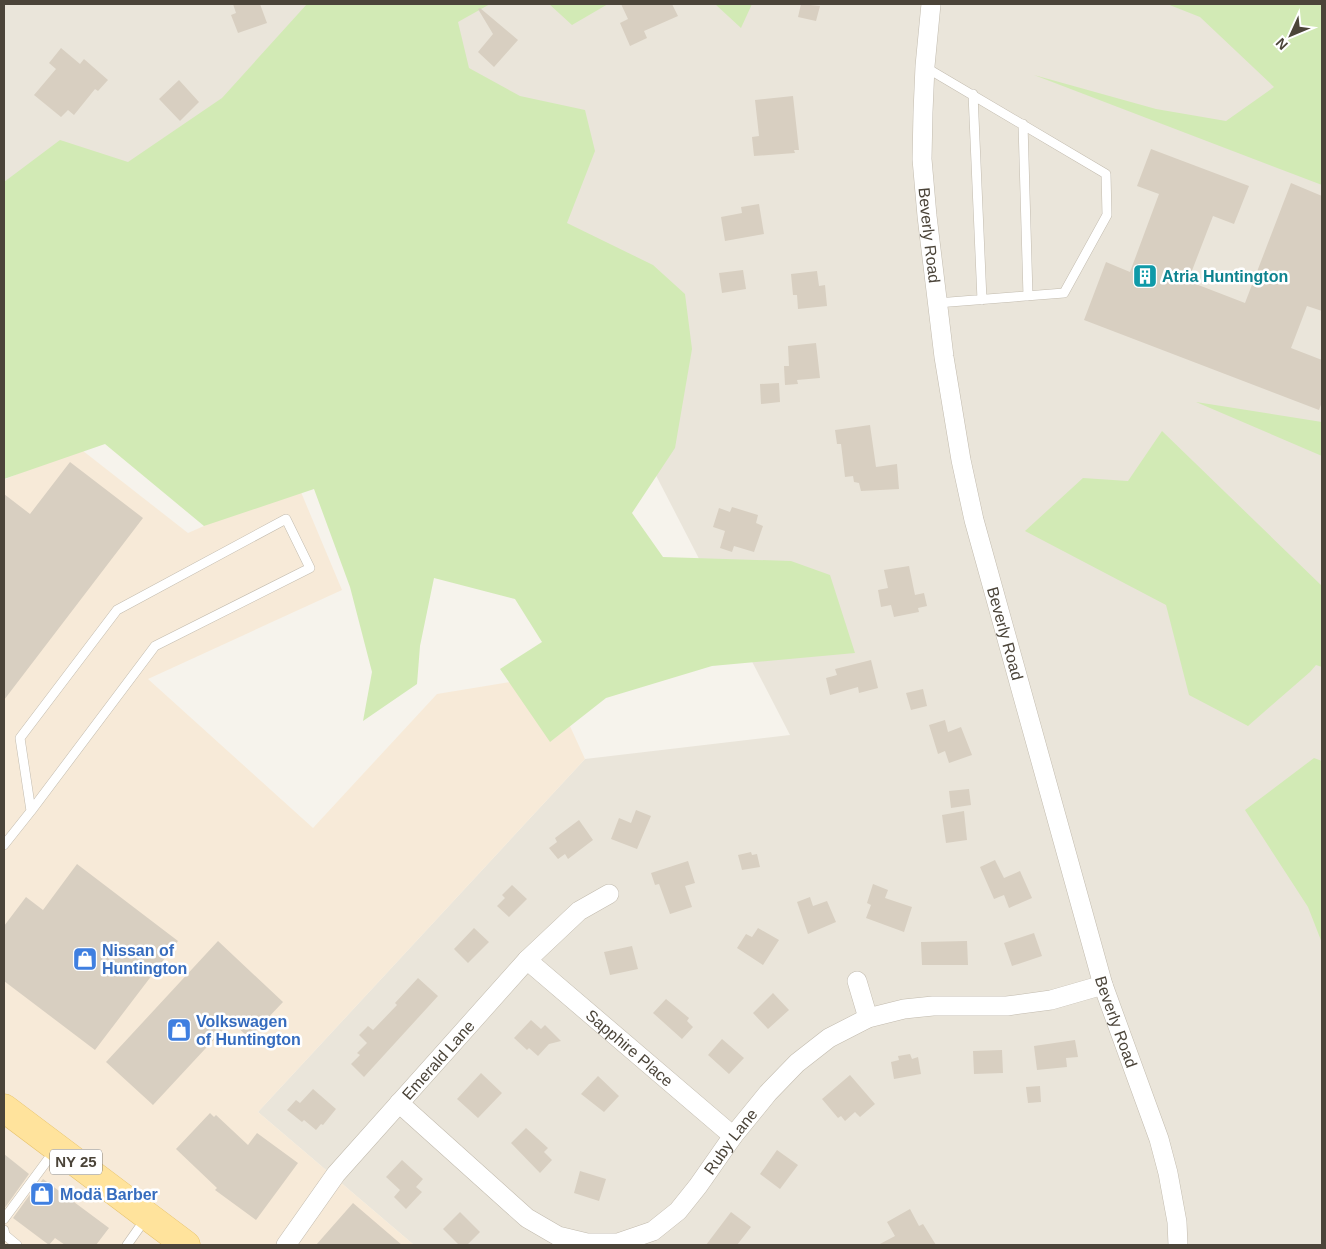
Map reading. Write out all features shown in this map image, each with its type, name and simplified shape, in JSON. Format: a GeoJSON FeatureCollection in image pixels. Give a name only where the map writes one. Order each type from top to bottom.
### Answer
{"type":"FeatureCollection","features":[{"type":"Feature","properties":{"kind":"main road","name":"NY 25"},"geometry":{"type":"LineString","coordinates":[[4,1108],[186,1245]]}},
{"type":"Feature","properties":{"kind":"street","name":"Beverly Road"},"geometry":{"type":"LineString","coordinates":[[931,4],[925,66],[922,159],[926,216],[937,303],[961,460],[974,520],[1102,985],[1158,1139],[1168,1174],[1177,1222],[1178,1245]]}},
{"type":"Feature","properties":{"kind":"street","name":"Emerald Lane"},"geometry":{"type":"LineString","coordinates":[[286,1245],[336,1174],[527,960],[579,911],[609,894]]}},
{"type":"Feature","properties":{"kind":"street","name":"Sapphire Place"},"geometry":{"type":"LineString","coordinates":[[527,960],[733,1136]]}},
{"type":"Feature","properties":{"kind":"street"},"geometry":{"type":"LineString","coordinates":[[857,981],[868,1018]]}},
{"type":"Feature","properties":{"kind":"street","name":"Ruby Lane"},"geometry":{"type":"LineString","coordinates":[[399,1103],[527,1218],[558,1236],[587,1243],[618,1243],[653,1231],[678,1211],[733,1136],[768,1094],[797,1063],[829,1038],[868,1018],[904,1009],[933,1006],[1007,1006],[1051,1000],[1102,985]]}},
{"type":"Feature","properties":{"kind":"lane"},"geometry":{"type":"LineString","coordinates":[[925,66],[1106,174],[1107,215],[1064,293],[937,303]]}},
{"type":"Feature","properties":{"kind":"lane"},"geometry":{"type":"LineString","coordinates":[[973,94],[982,300]]}},
{"type":"Feature","properties":{"kind":"lane"},"geometry":{"type":"LineString","coordinates":[[1023,124],[1028,296]]}},
{"type":"Feature","properties":{"kind":"lane"},"geometry":{"type":"LineString","coordinates":[[4,845],[31,812],[156,646],[310,568],[286,519],[117,610],[20,738],[31,812]]}},
{"type":"Feature","properties":{"kind":"lane"},"geometry":{"type":"LineString","coordinates":[[4,1219],[57,1148]]}},
{"type":"Feature","properties":{"kind":"lane"},"geometry":{"type":"LineString","coordinates":[[127,1245],[148,1216]]}},
{"type":"Feature","properties":{"kind":"lane"},"geometry":{"type":"LineString","coordinates":[[4,1230],[6,1235],[17,1245]]}},
{"type":"Feature","properties":{"kind":"shaded area"},"geometry":{"type":"Polygon","coordinates":[[[4,4],[1322,4],[1322,1245],[414,1245],[258,1112],[585,759],[790,735],[422,22],[4,240],[4,4]]]}},
{"type":"Feature","properties":{"kind":"shaded area"},"geometry":{"type":"Polygon","coordinates":[[[78,447],[188,533],[298,485],[342,590],[148,679],[313,828],[437,694],[547,676],[585,759],[258,1112],[414,1245],[4,1245],[4,480],[78,447]]]}},
{"type":"Feature","properties":{"kind":"green space"},"geometry":{"type":"Polygon","coordinates":[[[307,4],[490,4],[458,22],[469,68],[520,96],[585,110],[595,151],[567,223],[653,265],[685,294],[692,349],[675,448],[632,513],[663,557],[791,561],[830,575],[855,653],[712,666],[606,698],[550,742],[500,669],[542,642],[515,599],[434,578],[420,646],[417,684],[363,721],[372,672],[350,587],[314,489],[204,526],[105,444],[4,479],[4,182],[60,140],[128,162],[222,98],[307,4]]]}},
{"type":"Feature","properties":{"kind":"green space"},"geometry":{"type":"Polygon","coordinates":[[[549,4],[608,4],[572,25],[549,4]]]}},
{"type":"Feature","properties":{"kind":"green space"},"geometry":{"type":"Polygon","coordinates":[[[715,4],[752,4],[741,28],[715,4]]]}},
{"type":"Feature","properties":{"kind":"green space"},"geometry":{"type":"Polygon","coordinates":[[[1167,4],[1322,4],[1322,185],[1034,75],[1156,109],[1226,121],[1274,87],[1200,17],[1167,4]]]}},
{"type":"Feature","properties":{"kind":"green space"},"geometry":{"type":"Polygon","coordinates":[[[1196,402],[1322,422],[1322,456],[1196,402]]]}},
{"type":"Feature","properties":{"kind":"green space"},"geometry":{"type":"Polygon","coordinates":[[[1162,431],[1322,586],[1322,667],[1316,665],[1248,726],[1189,695],[1166,605],[1025,531],[1083,478],[1128,481],[1162,431]]]}},
{"type":"Feature","properties":{"kind":"green space"},"geometry":{"type":"Polygon","coordinates":[[[1314,758],[1322,761],[1322,943],[1308,907],[1245,810],[1314,758]]]}},
{"type":"Feature","properties":{"kind":"building"},"geometry":{"type":"Polygon","coordinates":[[[233,4],[260,4],[267,23],[238,33],[231,15],[236,13],[233,4]]]}},
{"type":"Feature","properties":{"kind":"building"},"geometry":{"type":"Polygon","coordinates":[[[621,4],[672,4],[678,16],[644,31],[647,38],[630,46],[620,23],[628,19],[621,4]]]}},
{"type":"Feature","properties":{"kind":"building"},"geometry":{"type":"Polygon","coordinates":[[[801,4],[820,6],[816,21],[798,17],[801,4]]]}},
{"type":"Feature","properties":{"kind":"building"},"geometry":{"type":"Polygon","coordinates":[[[480,8],[518,40],[494,67],[478,52],[493,34],[478,9],[480,8]]]}},
{"type":"Feature","properties":{"kind":"building"},"geometry":{"type":"Polygon","coordinates":[[[61,48],[80,64],[84,59],[108,80],[98,91],[95,89],[74,115],[68,110],[61,117],[34,95],[56,69],[49,63],[61,48]]]}},
{"type":"Feature","properties":{"kind":"building"},"geometry":{"type":"Polygon","coordinates":[[[179,80],[199,102],[180,121],[159,99],[179,80]]]}},
{"type":"Feature","properties":{"kind":"building"},"geometry":{"type":"Polygon","coordinates":[[[793,96],[799,150],[794,150],[795,153],[754,156],[752,137],[759,136],[755,100],[793,96]]]}},
{"type":"Feature","properties":{"kind":"building","name":"Atria Huntington"},"geometry":{"type":"Polygon","coordinates":[[[1151,149],[1249,186],[1234,224],[1213,216],[1188,281],[1245,303],[1291,183],[1322,196],[1322,311],[1307,306],[1291,348],[1322,360],[1322,402],[1319,410],[1084,320],[1106,262],[1130,272],[1159,194],[1137,186],[1151,149]]]}},
{"type":"Feature","properties":{"kind":"building"},"geometry":{"type":"Polygon","coordinates":[[[759,204],[764,234],[725,241],[721,217],[742,213],[741,207],[759,204]]]}},
{"type":"Feature","properties":{"kind":"building"},"geometry":{"type":"Polygon","coordinates":[[[743,270],[746,289],[722,293],[719,273],[743,270]]]}},
{"type":"Feature","properties":{"kind":"building"},"geometry":{"type":"Polygon","coordinates":[[[817,271],[819,286],[825,285],[827,306],[798,309],[797,295],[793,295],[791,274],[817,271]]]}},
{"type":"Feature","properties":{"kind":"building"},"geometry":{"type":"Polygon","coordinates":[[[816,343],[820,378],[797,380],[798,384],[785,385],[784,366],[789,366],[788,346],[816,343]]]}},
{"type":"Feature","properties":{"kind":"building"},"geometry":{"type":"Polygon","coordinates":[[[779,383],[780,402],[761,404],[760,384],[779,383]]]}},
{"type":"Feature","properties":{"kind":"building"},"geometry":{"type":"Polygon","coordinates":[[[870,425],[876,467],[897,464],[899,489],[861,491],[859,483],[854,482],[853,476],[845,477],[841,444],[837,444],[835,430],[870,425]]]}},
{"type":"Feature","properties":{"kind":"building"},"geometry":{"type":"Polygon","coordinates":[[[70,462],[143,518],[4,700],[4,494],[30,514],[70,462]]]}},
{"type":"Feature","properties":{"kind":"building"},"geometry":{"type":"Polygon","coordinates":[[[732,507],[758,515],[756,523],[763,526],[754,552],[734,546],[732,552],[720,548],[725,531],[713,527],[719,508],[730,512],[732,507]]]}},
{"type":"Feature","properties":{"kind":"building"},"geometry":{"type":"Polygon","coordinates":[[[909,566],[915,595],[924,593],[927,606],[918,608],[919,612],[894,617],[891,605],[881,607],[878,590],[888,588],[884,570],[909,566]]]}},
{"type":"Feature","properties":{"kind":"building"},"geometry":{"type":"Polygon","coordinates":[[[871,660],[878,688],[859,693],[858,687],[830,695],[826,678],[837,675],[835,669],[871,660]]]}},
{"type":"Feature","properties":{"kind":"building"},"geometry":{"type":"Polygon","coordinates":[[[923,689],[927,706],[911,710],[906,693],[923,689]]]}},
{"type":"Feature","properties":{"kind":"building"},"geometry":{"type":"Polygon","coordinates":[[[945,720],[948,732],[961,727],[972,755],[949,763],[945,751],[938,754],[929,725],[945,720]]]}},
{"type":"Feature","properties":{"kind":"building"},"geometry":{"type":"Polygon","coordinates":[[[969,789],[971,805],[951,808],[949,791],[969,789]]]}},
{"type":"Feature","properties":{"kind":"building"},"geometry":{"type":"Polygon","coordinates":[[[636,810],[651,816],[637,849],[611,839],[619,818],[631,823],[636,810]]]}},
{"type":"Feature","properties":{"kind":"building"},"geometry":{"type":"Polygon","coordinates":[[[964,811],[967,840],[946,843],[942,815],[964,811]]]}},
{"type":"Feature","properties":{"kind":"building"},"geometry":{"type":"Polygon","coordinates":[[[579,820],[593,840],[568,859],[565,854],[558,859],[549,848],[557,842],[555,838],[579,820]]]}},
{"type":"Feature","properties":{"kind":"building"},"geometry":{"type":"Polygon","coordinates":[[[751,852],[752,855],[757,854],[760,867],[742,870],[738,855],[751,852]]]}},
{"type":"Feature","properties":{"kind":"building"},"geometry":{"type":"Polygon","coordinates":[[[995,860],[1004,878],[1020,871],[1032,898],[1009,908],[1004,895],[994,899],[980,867],[995,860]]]}},
{"type":"Feature","properties":{"kind":"building"},"geometry":{"type":"Polygon","coordinates":[[[688,861],[695,883],[685,886],[692,907],[670,914],[659,884],[655,885],[651,873],[688,861]]]}},
{"type":"Feature","properties":{"kind":"building","name":"Nissan of Huntington"},"geometry":{"type":"Polygon","coordinates":[[[77,864],[178,941],[95,1050],[4,981],[4,926],[26,897],[43,910],[77,864]]]}},
{"type":"Feature","properties":{"kind":"building"},"geometry":{"type":"Polygon","coordinates":[[[873,884],[888,890],[885,898],[912,907],[904,932],[866,918],[871,905],[867,903],[873,884]]]}},
{"type":"Feature","properties":{"kind":"building"},"geometry":{"type":"Polygon","coordinates":[[[512,885],[527,899],[509,917],[497,906],[505,898],[502,895],[512,885]]]}},
{"type":"Feature","properties":{"kind":"building"},"geometry":{"type":"Polygon","coordinates":[[[810,897],[813,906],[827,901],[836,922],[808,934],[797,902],[810,897]]]}},
{"type":"Feature","properties":{"kind":"building"},"geometry":{"type":"Polygon","coordinates":[[[474,928],[489,942],[468,963],[454,949],[474,928]]]}},
{"type":"Feature","properties":{"kind":"building"},"geometry":{"type":"Polygon","coordinates":[[[758,928],[779,940],[763,965],[737,948],[746,934],[752,937],[758,928]]]}},
{"type":"Feature","properties":{"kind":"building"},"geometry":{"type":"Polygon","coordinates":[[[1034,933],[1042,956],[1012,966],[1004,943],[1034,933]]]}},
{"type":"Feature","properties":{"kind":"building","name":"Volkswagen of Huntington"},"geometry":{"type":"Polygon","coordinates":[[[218,941],[283,1002],[249,1038],[231,1021],[153,1105],[106,1062],[218,941]]]}},
{"type":"Feature","properties":{"kind":"building"},"geometry":{"type":"Polygon","coordinates":[[[967,941],[968,965],[922,965],[921,942],[967,941]]]}},
{"type":"Feature","properties":{"kind":"building"},"geometry":{"type":"Polygon","coordinates":[[[632,946],[638,969],[610,975],[604,952],[632,946]]]}},
{"type":"Feature","properties":{"kind":"building"},"geometry":{"type":"Polygon","coordinates":[[[418,978],[438,996],[364,1077],[351,1064],[360,1055],[357,1053],[367,1043],[359,1035],[368,1026],[373,1030],[397,1005],[395,1003],[418,978]]]}},
{"type":"Feature","properties":{"kind":"building"},"geometry":{"type":"Polygon","coordinates":[[[773,993],[789,1010],[768,1029],[753,1013],[773,993]]]}},
{"type":"Feature","properties":{"kind":"building"},"geometry":{"type":"Polygon","coordinates":[[[666,999],[689,1018],[687,1021],[693,1027],[682,1039],[653,1013],[666,999]]]}},
{"type":"Feature","properties":{"kind":"building"},"geometry":{"type":"Polygon","coordinates":[[[531,1020],[541,1029],[545,1025],[561,1041],[549,1044],[538,1056],[529,1048],[527,1050],[514,1038],[531,1020]]]}},
{"type":"Feature","properties":{"kind":"building"},"geometry":{"type":"Polygon","coordinates":[[[722,1039],[744,1058],[729,1074],[708,1055],[722,1039]]]}},
{"type":"Feature","properties":{"kind":"building"},"geometry":{"type":"Polygon","coordinates":[[[1075,1040],[1078,1057],[1066,1058],[1067,1067],[1037,1070],[1034,1046],[1075,1040]]]}},
{"type":"Feature","properties":{"kind":"building"},"geometry":{"type":"Polygon","coordinates":[[[1002,1050],[1003,1073],[974,1074],[973,1051],[1002,1050]]]}},
{"type":"Feature","properties":{"kind":"building"},"geometry":{"type":"Polygon","coordinates":[[[910,1054],[912,1059],[918,1057],[921,1074],[894,1079],[891,1062],[899,1060],[898,1056],[910,1054]]]}},
{"type":"Feature","properties":{"kind":"building"},"geometry":{"type":"Polygon","coordinates":[[[481,1073],[502,1093],[478,1118],[457,1099],[481,1073]]]}},
{"type":"Feature","properties":{"kind":"building"},"geometry":{"type":"Polygon","coordinates":[[[850,1075],[875,1104],[860,1117],[855,1112],[845,1121],[841,1116],[838,1118],[822,1099],[850,1075]]]}},
{"type":"Feature","properties":{"kind":"building"},"geometry":{"type":"Polygon","coordinates":[[[598,1076],[619,1096],[604,1112],[581,1094],[598,1076]]]}},
{"type":"Feature","properties":{"kind":"building"},"geometry":{"type":"Polygon","coordinates":[[[1040,1086],[1041,1102],[1028,1103],[1026,1087],[1040,1086]]]}},
{"type":"Feature","properties":{"kind":"building"},"geometry":{"type":"Polygon","coordinates":[[[313,1089],[336,1109],[323,1125],[321,1124],[316,1130],[287,1110],[296,1100],[300,1103],[313,1089]]]}},
{"type":"Feature","properties":{"kind":"building"},"geometry":{"type":"Polygon","coordinates":[[[210,1113],[214,1117],[216,1115],[248,1145],[257,1133],[298,1163],[256,1220],[215,1190],[217,1188],[176,1149],[210,1113]]]}},
{"type":"Feature","properties":{"kind":"building"},"geometry":{"type":"Polygon","coordinates":[[[526,1128],[548,1148],[544,1152],[552,1160],[540,1173],[511,1143],[526,1128]]]}},
{"type":"Feature","properties":{"kind":"building"},"geometry":{"type":"Polygon","coordinates":[[[777,1150],[798,1165],[780,1189],[760,1174],[777,1150]]]}},
{"type":"Feature","properties":{"kind":"building"},"geometry":{"type":"Polygon","coordinates":[[[4,1154],[29,1174],[4,1209],[4,1154]]]}},
{"type":"Feature","properties":{"kind":"building"},"geometry":{"type":"Polygon","coordinates":[[[402,1160],[423,1179],[416,1187],[422,1192],[406,1209],[394,1197],[400,1190],[386,1177],[402,1160]]]}},
{"type":"Feature","properties":{"kind":"building"},"geometry":{"type":"Polygon","coordinates":[[[580,1171],[606,1179],[599,1201],[574,1193],[580,1171]]]}},
{"type":"Feature","properties":{"kind":"building"},"geometry":{"type":"Polygon","coordinates":[[[43,1179],[109,1228],[96,1245],[65,1245],[55,1238],[49,1245],[13,1218],[43,1179]]]}},
{"type":"Feature","properties":{"kind":"building"},"geometry":{"type":"Polygon","coordinates":[[[353,1203],[402,1245],[316,1245],[353,1203]]]}},
{"type":"Feature","properties":{"kind":"building"},"geometry":{"type":"Polygon","coordinates":[[[910,1209],[919,1226],[923,1224],[936,1245],[878,1245],[895,1236],[887,1222],[910,1209]]]}},
{"type":"Feature","properties":{"kind":"building"},"geometry":{"type":"Polygon","coordinates":[[[460,1212],[480,1232],[467,1245],[459,1245],[443,1229],[460,1212]]]}},
{"type":"Feature","properties":{"kind":"building"},"geometry":{"type":"Polygon","coordinates":[[[731,1212],[751,1227],[737,1245],[706,1245],[731,1212]]]}},
{"type":"Feature","properties":{"kind":"place","name":"Atria Huntington"},"geometry":{"type":"Point","coordinates":[1145,276]}},
{"type":"Feature","properties":{"kind":"place","name":"Nissan of Huntington"},"geometry":{"type":"Point","coordinates":[85,959]}},
{"type":"Feature","properties":{"kind":"place","name":"Volkswagen of Huntington"},"geometry":{"type":"Point","coordinates":[179,1030]}},
{"type":"Feature","properties":{"kind":"place","name":"Modä Barber"},"geometry":{"type":"Point","coordinates":[42,1194]}}]}
